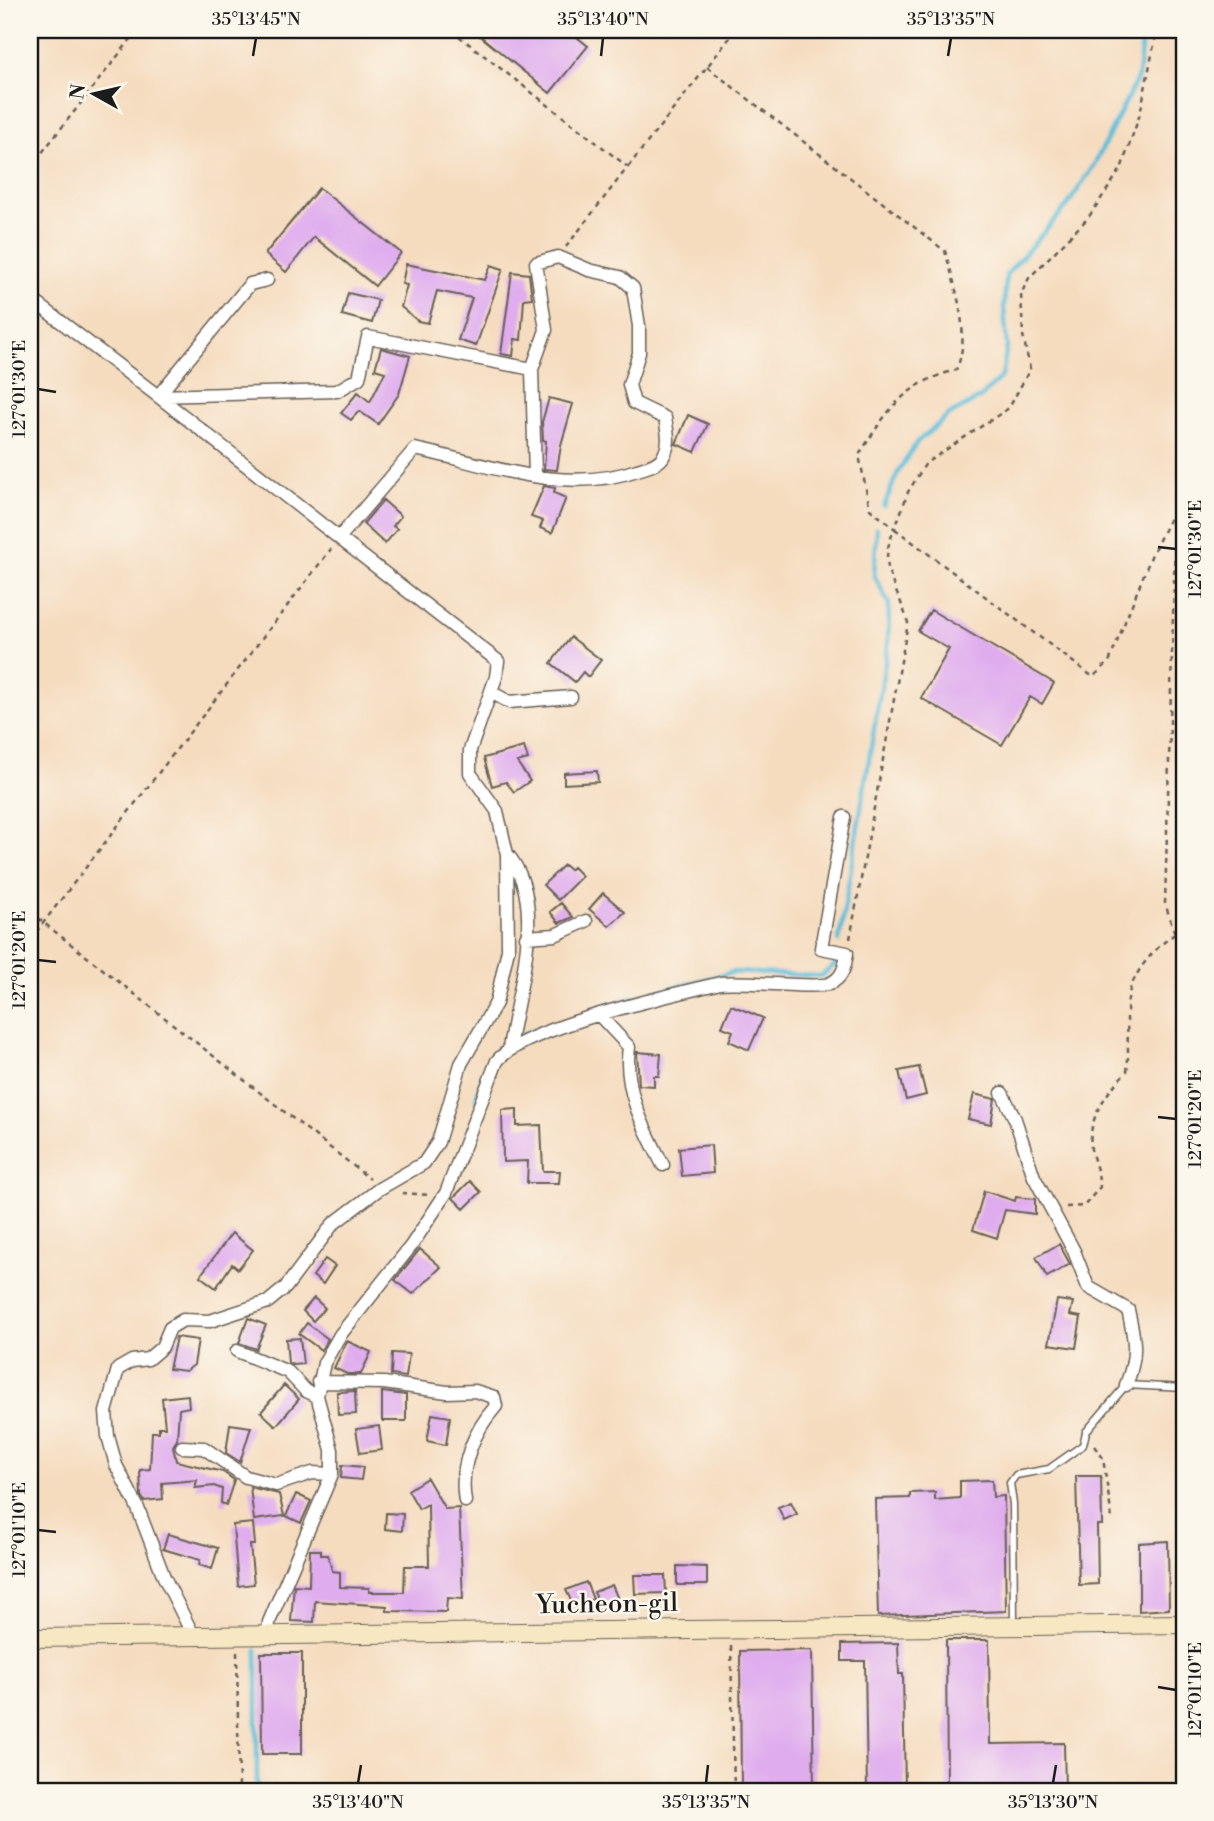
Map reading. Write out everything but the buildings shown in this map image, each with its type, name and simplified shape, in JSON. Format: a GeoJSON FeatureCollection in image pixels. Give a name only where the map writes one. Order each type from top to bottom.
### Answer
{"type":"FeatureCollection","features":[{"type":"Feature","properties":{"kind":"street"},"geometry":{"type":"LineString","coordinates":[[339,538],[415,449],[535,476],[572,481],[627,474],[652,466],[664,457],[669,439],[665,418],[634,403],[629,385],[639,353],[633,288],[620,278],[558,257],[536,263],[546,330],[532,369],[535,476]]}},
{"type":"Feature","properties":{"kind":"street"},"geometry":{"type":"LineString","coordinates":[[158,396],[250,284],[267,280]]}},
{"type":"Feature","properties":{"kind":"street"},"geometry":{"type":"LineString","coordinates":[[30,298],[498,661],[491,692],[470,750],[470,774],[497,811],[507,854],[510,927],[496,1003],[461,1064],[439,1142],[424,1163],[379,1189],[334,1224],[286,1287],[268,1302],[210,1321],[183,1321],[170,1328],[162,1347],[148,1359],[132,1361],[118,1369],[106,1412],[108,1436],[116,1465],[193,1635]]}},
{"type":"Feature","properties":{"kind":"street"},"geometry":{"type":"LineString","coordinates":[[158,396],[337,391],[359,378],[368,337],[532,369]]}},
{"type":"Feature","properties":{"kind":"street"},"geometry":{"type":"LineString","coordinates":[[491,692],[509,702],[571,697]]}},
{"type":"Feature","properties":{"kind":"street"},"geometry":{"type":"LineString","coordinates":[[268,1634],[269,1622],[332,1474],[331,1450],[317,1396],[324,1363],[340,1335],[411,1246],[443,1198],[455,1175],[492,1072],[509,1049],[538,1035],[720,983],[749,981],[819,986],[829,984],[845,968],[847,953],[821,948],[844,817]]}},
{"type":"Feature","properties":{"kind":"street"},"geometry":{"type":"LineString","coordinates":[[507,854],[523,879],[529,912],[509,1049]]}},
{"type":"Feature","properties":{"kind":"street"},"geometry":{"type":"LineString","coordinates":[[526,937],[555,935],[586,921]]}},
{"type":"Feature","properties":{"kind":"street"},"geometry":{"type":"LineString","coordinates":[[600,1016],[629,1046],[627,1065],[635,1105],[663,1165]]}},
{"type":"Feature","properties":{"kind":"street"},"geometry":{"type":"LineString","coordinates":[[1002,1093],[1015,1119],[1034,1177],[1053,1208],[1088,1287],[1128,1310],[1135,1340],[1135,1363],[1126,1385]]}},
{"type":"Feature","properties":{"kind":"street"},"geometry":{"type":"LineString","coordinates":[[237,1351],[288,1372],[306,1391],[317,1396]]}},
{"type":"Feature","properties":{"kind":"street"},"geometry":{"type":"LineString","coordinates":[[318,1382],[384,1383],[447,1392],[475,1391],[494,1397],[496,1406],[482,1422],[464,1465],[462,1482],[465,1501]]}},
{"type":"Feature","properties":{"kind":"street"},"geometry":{"type":"LineString","coordinates":[[182,1447],[204,1447],[246,1476],[276,1485],[312,1473],[332,1474]]}},
{"type":"Feature","properties":{"kind":"street","name":"Yucheon-gil"},"geometry":{"type":"LineString","coordinates":[[30,1638],[1184,1624]]}},
{"type":"Feature","properties":{"kind":"lane"},"geometry":{"type":"LineString","coordinates":[[1014,1626],[1013,1504],[1010,1483],[1016,1475],[1049,1469],[1083,1445],[1086,1432],[1126,1385],[1184,1388]]}},
{"type":"Feature","properties":{"kind":"path"},"geometry":{"type":"LineString","coordinates":[[30,167],[138,30]]}},
{"type":"Feature","properties":{"kind":"path"},"geometry":{"type":"LineString","coordinates":[[451,30],[628,167]]}},
{"type":"Feature","properties":{"kind":"path"},"geometry":{"type":"LineString","coordinates":[[558,257],[736,30]]}},
{"type":"Feature","properties":{"kind":"path"},"geometry":{"type":"LineString","coordinates":[[847,953],[908,623],[901,596],[886,570],[889,542],[908,492],[926,463],[1009,408],[1030,369],[1023,335],[1021,294],[1029,278],[1088,218],[1121,169],[1140,114],[1157,30]]}},
{"type":"Feature","properties":{"kind":"path"},"geometry":{"type":"LineString","coordinates":[[707,67],[945,251],[952,275],[964,352],[956,370],[926,378],[902,397],[883,417],[859,455],[870,509],[1093,677],[1109,662],[1152,554],[1177,506]]}},
{"type":"Feature","properties":{"kind":"path"},"geometry":{"type":"LineString","coordinates":[[1184,464],[1177,506],[1164,902],[1175,934],[1183,944],[1184,963]]}},
{"type":"Feature","properties":{"kind":"path"},"geometry":{"type":"LineString","coordinates":[[30,940],[339,538]]}},
{"type":"Feature","properties":{"kind":"path"},"geometry":{"type":"LineString","coordinates":[[30,912],[353,1164],[383,1193],[443,1198]]}},
{"type":"Feature","properties":{"kind":"path"},"geometry":{"type":"LineString","coordinates":[[1053,1208],[1084,1206],[1100,1187],[1098,1167],[1091,1150],[1092,1124],[1111,1088],[1127,1071],[1128,998],[1147,959],[1159,945],[1175,934],[1184,936]]}},
{"type":"Feature","properties":{"kind":"path"},"geometry":{"type":"LineString","coordinates":[[1083,1445],[1095,1447],[1103,1458],[1112,1519]]}},
{"type":"Feature","properties":{"kind":"path"},"geometry":{"type":"LineString","coordinates":[[731,1629],[734,1791]]}},
{"type":"Feature","properties":{"kind":"path"},"geometry":{"type":"LineString","coordinates":[[237,1635],[239,1791]]}},
{"type":"Feature","properties":{"kind":"waterway"},"geometry":{"type":"LineString","coordinates":[[884,506],[898,472],[917,442],[949,415],[980,398],[1002,376],[1007,346],[1004,308],[1006,275],[1067,206],[1094,165],[1138,77],[1143,30]]}},
{"type":"Feature","properties":{"kind":"waterway"},"geometry":{"type":"LineString","coordinates":[[839,941],[888,645],[889,604],[874,575],[877,528]]}},
{"type":"Feature","properties":{"kind":"waterway"},"geometry":{"type":"LineString","coordinates":[[619,1002],[733,972],[821,976],[837,963]]}},
{"type":"Feature","properties":{"kind":"waterway"},"geometry":{"type":"LineString","coordinates":[[515,1037],[548,1026]]}},
{"type":"Feature","properties":{"kind":"waterway"},"geometry":{"type":"LineString","coordinates":[[476,1100],[486,1064],[499,1047]]}},
{"type":"Feature","properties":{"kind":"waterway"},"geometry":{"type":"LineString","coordinates":[[257,1650],[257,1791]]}}]}
